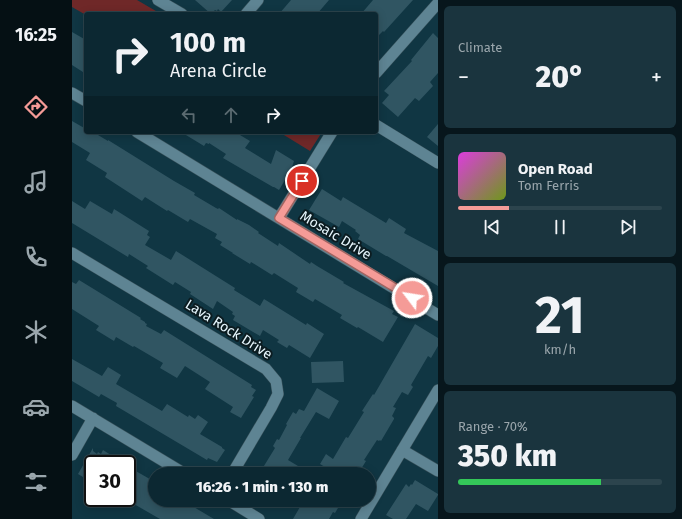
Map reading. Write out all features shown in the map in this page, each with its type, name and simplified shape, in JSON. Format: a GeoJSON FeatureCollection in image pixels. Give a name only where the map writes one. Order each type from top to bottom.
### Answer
{"type":"FeatureCollection","features":[{"type":"Feature","properties":{"kind":"street"},"geometry":{"type":"LineString","coordinates":[[248,12],[258,0]]}},
{"type":"Feature","properties":{"kind":"street"},"geometry":{"type":"LineString","coordinates":[[162,2],[179,12]]}},
{"type":"Feature","properties":{"kind":"street"},"geometry":{"type":"LineString","coordinates":[[378,71],[438,3]]}},
{"type":"Feature","properties":{"kind":"street"},"geometry":{"type":"LineString","coordinates":[[72,93],[84,100]]}},
{"type":"Feature","properties":{"kind":"street"},"geometry":{"type":"LineString","coordinates":[[378,126],[438,163]]}},
{"type":"Feature","properties":{"kind":"street","name":"Mosaic Drive"},"geometry":{"type":"LineString","coordinates":[[140,134],[438,315]]}},
{"type":"Feature","properties":{"kind":"street"},"geometry":{"type":"LineString","coordinates":[[279,218],[331,134]]}},
{"type":"Feature","properties":{"kind":"street","name":"Lava Rock Drive"},"geometry":{"type":"LineString","coordinates":[[72,253],[266,369],[276,381],[278,394],[236,467]]}},
{"type":"Feature","properties":{"kind":"street"},"geometry":{"type":"LineString","coordinates":[[361,519],[438,390]]}},
{"type":"Feature","properties":{"kind":"street"},"geometry":{"type":"LineString","coordinates":[[72,406],[174,467]]}},
{"type":"Feature","properties":{"kind":"street"},"geometry":{"type":"LineString","coordinates":[[72,454],[93,418]]}},
{"type":"Feature","properties":{"kind":"street"},"geometry":{"type":"LineString","coordinates":[[402,450],[438,471]]}},
{"type":"Feature","properties":{"kind":"street"},"geometry":{"type":"LineString","coordinates":[[239,507],[259,519]]}},
{"type":"Feature","properties":{"kind":"shaded area"},"geometry":{"type":"Polygon","coordinates":[[[72,0],[137,0],[158,12],[84,12],[84,14],[72,7],[72,0]]]}},
{"type":"Feature","properties":{"kind":"shaded area"},"geometry":{"type":"Polygon","coordinates":[[[282,134],[321,134],[310,151],[282,134]]]}},
{"type":"Feature","properties":{"kind":"building"},"geometry":{"type":"Polygon","coordinates":[[[195,0],[232,0],[221,12],[218,9],[217,11],[215,10],[213,12],[209,12],[195,0]]]}},
{"type":"Feature","properties":{"kind":"building"},"geometry":{"type":"Polygon","coordinates":[[[291,0],[329,0],[319,12],[281,12],[291,0]]]}},
{"type":"Feature","properties":{"kind":"building"},"geometry":{"type":"Polygon","coordinates":[[[373,0],[413,0],[384,32],[383,31],[378,36],[378,12],[363,12],[373,0]]]}},
{"type":"Feature","properties":{"kind":"building"},"geometry":{"type":"Polygon","coordinates":[[[72,32],[84,39],[84,73],[72,65],[72,32]]]}},
{"type":"Feature","properties":{"kind":"building"},"geometry":{"type":"Polygon","coordinates":[[[433,33],[438,38],[438,73],[430,82],[433,86],[419,101],[415,98],[398,117],[382,103],[389,95],[384,91],[412,61],[411,60],[433,33]]]}},
{"type":"Feature","properties":{"kind":"building"},"geometry":{"type":"Polygon","coordinates":[[[72,121],[84,128],[84,134],[96,134],[108,140],[195,193],[194,195],[216,208],[219,208],[237,220],[249,225],[259,232],[258,233],[278,246],[279,243],[310,264],[311,262],[344,282],[343,283],[394,311],[392,314],[398,317],[383,342],[340,318],[342,315],[315,299],[313,302],[296,292],[298,288],[274,273],[272,275],[251,262],[250,264],[232,253],[220,245],[222,242],[215,238],[217,234],[190,219],[188,222],[145,197],[142,201],[105,177],[107,173],[86,160],[90,153],[72,142],[72,121]]]}},
{"type":"Feature","properties":{"kind":"building"},"geometry":{"type":"Polygon","coordinates":[[[438,124],[438,146],[427,137],[438,124]]]}},
{"type":"Feature","properties":{"kind":"building"},"geometry":{"type":"Polygon","coordinates":[[[184,134],[238,134],[250,141],[245,148],[271,164],[276,150],[294,161],[291,170],[279,190],[223,158],[226,154],[209,143],[206,143],[204,146],[184,134]]]}},
{"type":"Feature","properties":{"kind":"building"},"geometry":{"type":"Polygon","coordinates":[[[322,189],[341,201],[343,197],[386,223],[389,218],[406,229],[404,233],[438,251],[438,286],[358,239],[360,235],[355,231],[356,230],[342,221],[339,227],[309,210],[322,189]]]}},
{"type":"Feature","properties":{"kind":"building"},"geometry":{"type":"Polygon","coordinates":[[[72,201],[85,209],[90,201],[112,214],[114,209],[149,231],[147,235],[150,237],[145,245],[171,260],[176,251],[235,288],[234,290],[260,306],[264,299],[306,325],[307,323],[324,334],[310,358],[289,345],[287,348],[277,342],[279,340],[263,330],[260,336],[233,320],[235,316],[232,314],[233,312],[217,301],[213,309],[175,282],[173,285],[146,268],[148,266],[129,254],[128,257],[72,223],[72,201]]]}},
{"type":"Feature","properties":{"kind":"building"},"geometry":{"type":"Polygon","coordinates":[[[79,280],[141,318],[140,319],[147,324],[146,326],[161,334],[164,330],[252,385],[251,387],[256,390],[252,396],[254,397],[241,418],[230,412],[233,407],[205,389],[210,382],[185,366],[177,378],[160,368],[163,363],[116,337],[114,341],[96,330],[99,326],[72,309],[72,282],[76,284],[79,280]]]}},
{"type":"Feature","properties":{"kind":"building"},"geometry":{"type":"Polygon","coordinates":[[[415,324],[438,338],[438,346],[431,358],[428,356],[411,385],[413,387],[408,395],[402,392],[393,407],[396,408],[392,416],[394,419],[381,441],[377,440],[364,460],[366,461],[362,467],[325,467],[320,464],[326,454],[333,459],[346,437],[348,438],[364,412],[362,411],[373,394],[374,395],[415,324]]]}},
{"type":"Feature","properties":{"kind":"building"},"geometry":{"type":"Polygon","coordinates":[[[72,359],[102,376],[108,367],[121,375],[116,384],[162,411],[167,404],[188,417],[189,415],[195,419],[198,415],[208,422],[200,434],[225,450],[217,462],[208,458],[207,460],[116,406],[117,403],[101,394],[99,397],[72,381],[72,359]]]}},
{"type":"Feature","properties":{"kind":"building"},"geometry":{"type":"Polygon","coordinates":[[[343,361],[344,382],[312,383],[311,362],[343,361]]]}},
{"type":"Feature","properties":{"kind":"building"},"geometry":{"type":"Polygon","coordinates":[[[317,388],[339,401],[329,419],[316,412],[288,460],[297,467],[263,467],[275,448],[273,446],[277,439],[279,440],[293,412],[296,414],[299,409],[304,411],[317,388]]]}},
{"type":"Feature","properties":{"kind":"building"},"geometry":{"type":"Polygon","coordinates":[[[93,448],[93,451],[97,454],[98,452],[101,454],[103,450],[111,455],[89,455],[93,448]]]}},
{"type":"Feature","properties":{"kind":"building"},"geometry":{"type":"Polygon","coordinates":[[[84,464],[84,478],[78,474],[84,464]]]}},
{"type":"Feature","properties":{"kind":"building"},"geometry":{"type":"Polygon","coordinates":[[[136,471],[148,478],[148,507],[194,507],[214,519],[160,519],[136,505],[136,471]]]}},
{"type":"Feature","properties":{"kind":"building"},"geometry":{"type":"Polygon","coordinates":[[[415,480],[438,494],[428,511],[416,504],[406,519],[393,519],[386,515],[406,484],[409,487],[415,480]]]}},
{"type":"Feature","properties":{"kind":"building"},"geometry":{"type":"Polygon","coordinates":[[[300,507],[339,507],[335,513],[333,512],[329,519],[293,519],[300,507]]]}},
{"type":"Feature","properties":{"kind":"route"},"geometry":{"type":"LineString","coordinates":[[302,181],[279,218],[412,298]]}}]}
